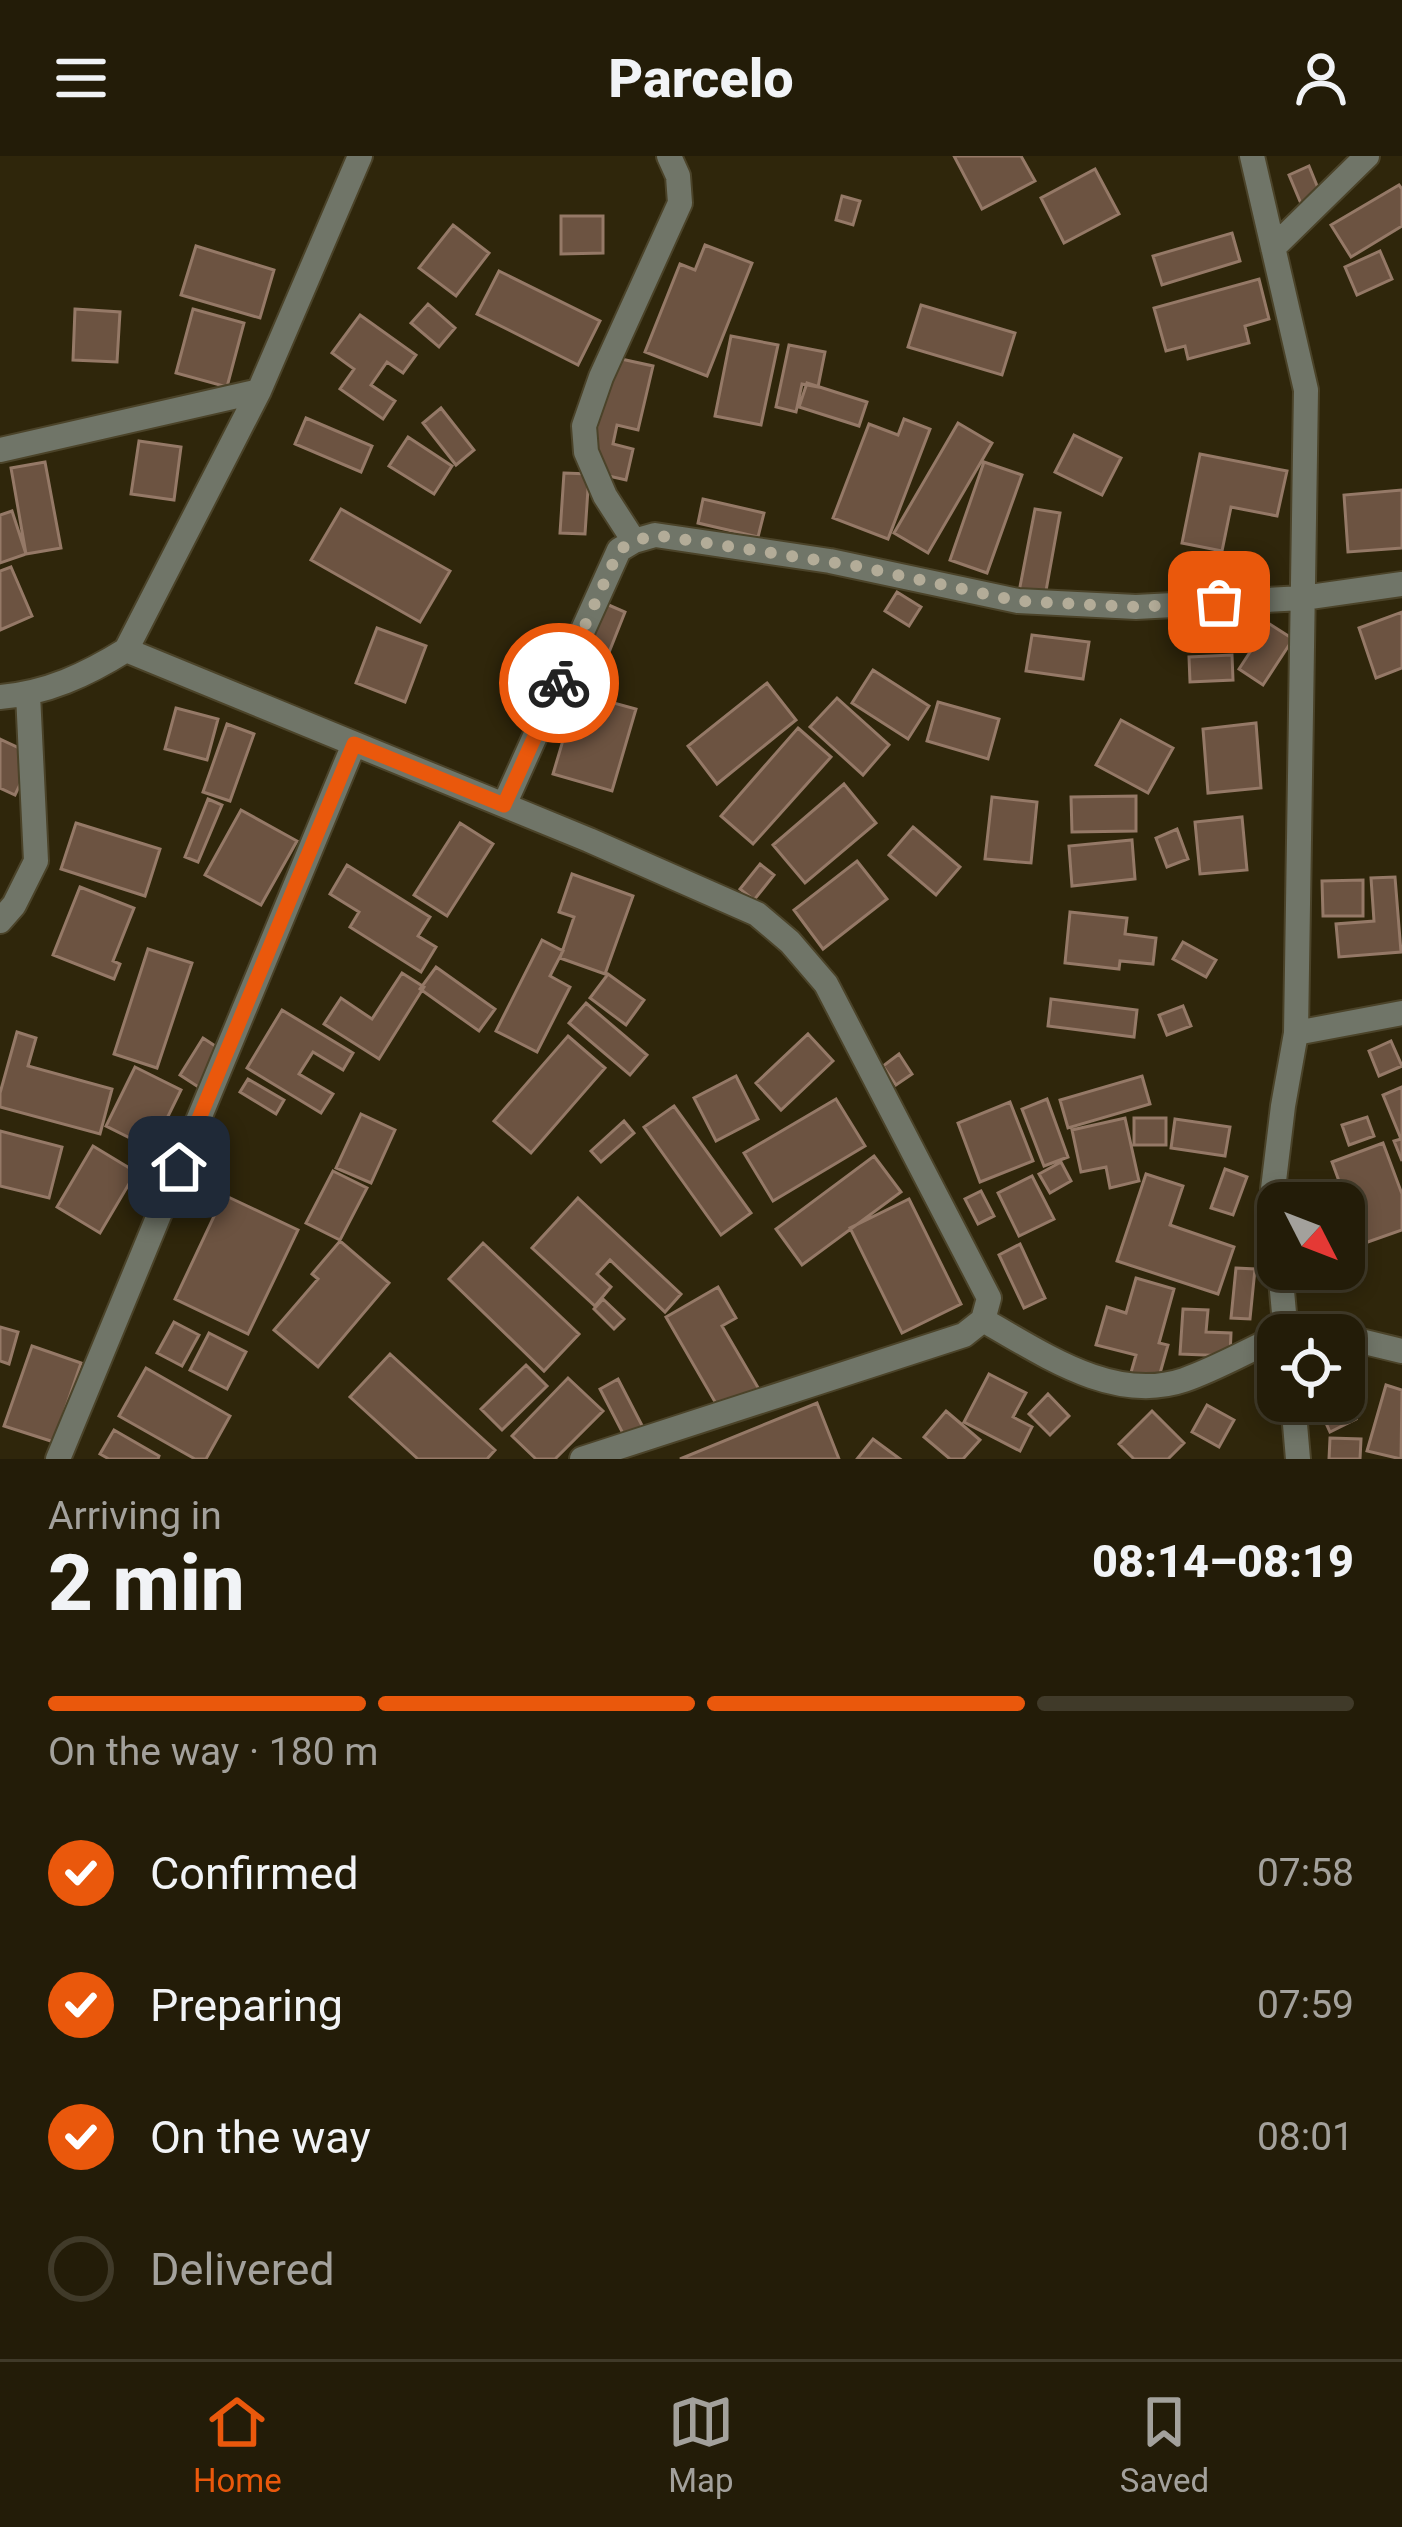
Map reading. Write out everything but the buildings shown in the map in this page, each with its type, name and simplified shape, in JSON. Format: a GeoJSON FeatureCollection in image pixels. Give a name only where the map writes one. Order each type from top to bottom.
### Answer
{"type":"FeatureCollection","features":[{"type":"Feature","properties":{"kind":"street"},"geometry":{"type":"LineString","coordinates":[[0,697],[28,694],[86,675],[126,650],[259,391],[360,156]]}},
{"type":"Feature","properties":{"kind":"street"},"geometry":{"type":"LineString","coordinates":[[634,541],[590,464],[584,426],[680,203],[669,156]]}},
{"type":"Feature","properties":{"kind":"street"},"geometry":{"type":"LineString","coordinates":[[1252,156],[1306,391],[1296,1033],[1274,1182]]}},
{"type":"Feature","properties":{"kind":"street"},"geometry":{"type":"LineString","coordinates":[[1273,248],[1367,156]]}},
{"type":"Feature","properties":{"kind":"street"},"geometry":{"type":"LineString","coordinates":[[0,450],[259,391]]}},
{"type":"Feature","properties":{"kind":"street"},"geometry":{"type":"LineString","coordinates":[[504,805],[619,550],[655,535],[830,561],[1018,601],[1136,607],[1303,598],[1402,584]]}},
{"type":"Feature","properties":{"kind":"street"},"geometry":{"type":"LineString","coordinates":[[126,650],[757,914],[790,942],[826,984],[979,1278],[988,1298],[983,1320],[964,1335],[582,1459]]}},
{"type":"Feature","properties":{"kind":"street"},"geometry":{"type":"LineString","coordinates":[[0,920],[14,905],[36,861],[28,694]]}},
{"type":"Feature","properties":{"kind":"street"},"geometry":{"type":"LineString","coordinates":[[58,1459],[354,744]]}},
{"type":"Feature","properties":{"kind":"street"},"geometry":{"type":"LineString","coordinates":[[1296,1033],[1402,1013]]}},
{"type":"Feature","properties":{"kind":"street"},"geometry":{"type":"LineString","coordinates":[[983,1320],[1100,1380],[1146,1386],[1180,1382],[1257,1347]]}},
{"type":"Feature","properties":{"kind":"street"},"geometry":{"type":"LineString","coordinates":[[1365,1342],[1402,1351]]}},
{"type":"Feature","properties":{"kind":"street"},"geometry":{"type":"LineString","coordinates":[[1295,1422],[1298,1459]]}},
{"type":"Feature","properties":{"kind":"way so far"},"geometry":{"type":"LineString","coordinates":[[559,683],[619,550],[655,535],[856,566],[1018,601],[1136,607],[1219,602]]}},
{"type":"Feature","properties":{"kind":"route"},"geometry":{"type":"LineString","coordinates":[[179,1167],[354,744],[504,805],[559,683]]}}]}
